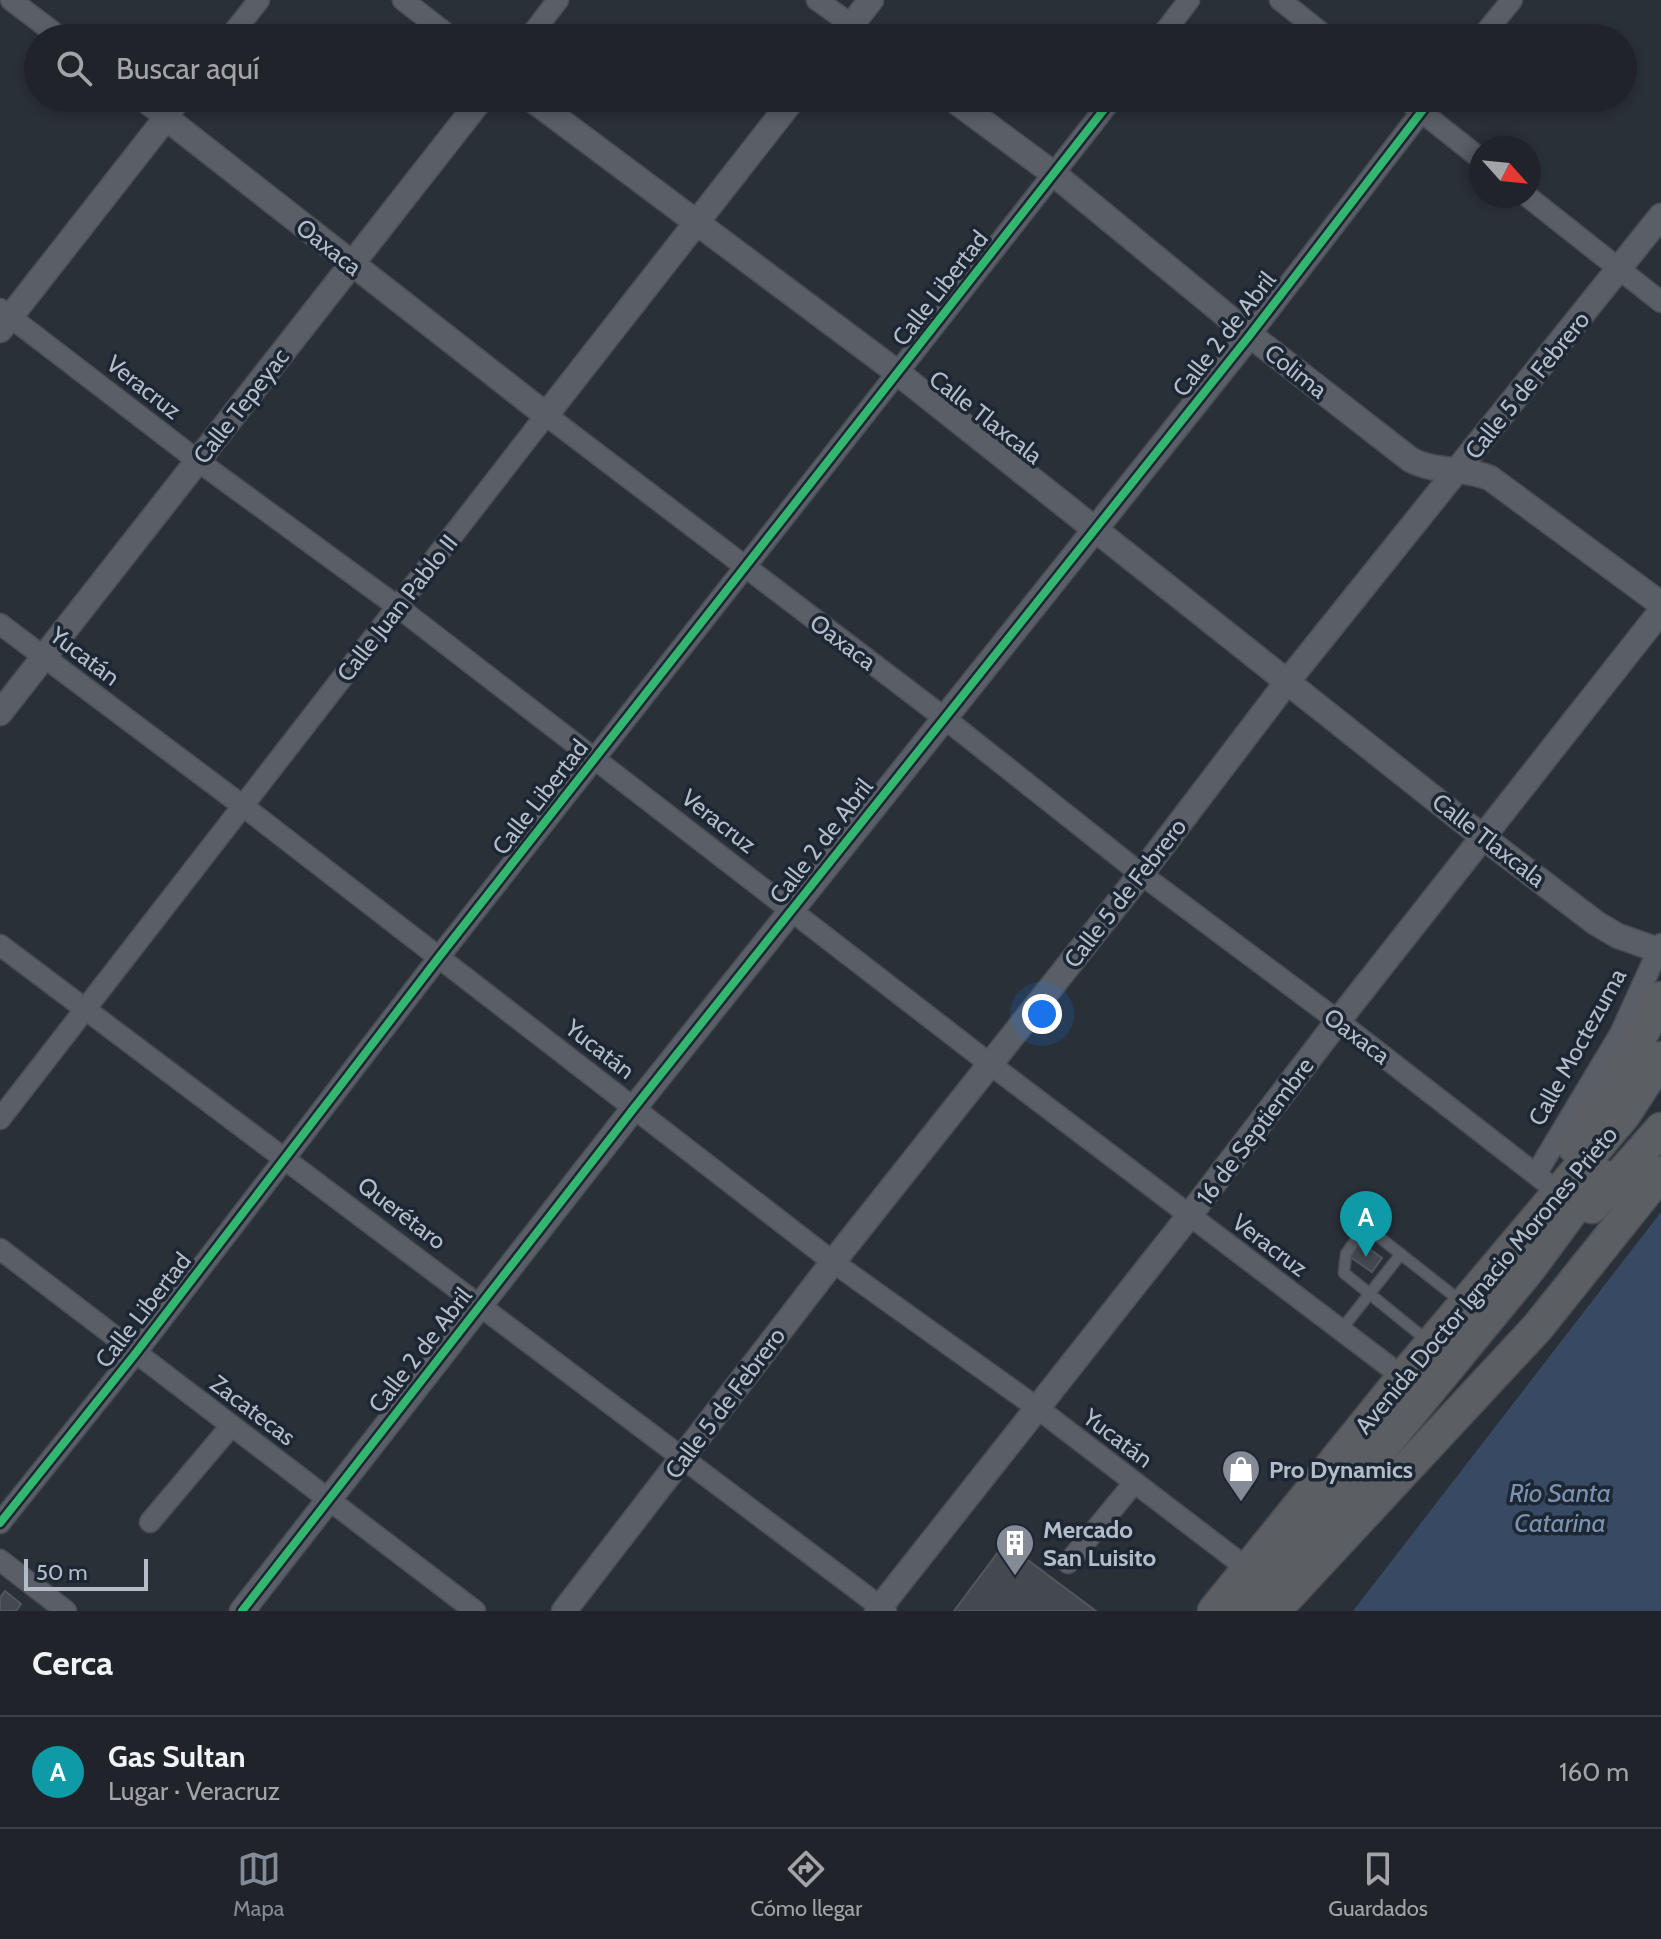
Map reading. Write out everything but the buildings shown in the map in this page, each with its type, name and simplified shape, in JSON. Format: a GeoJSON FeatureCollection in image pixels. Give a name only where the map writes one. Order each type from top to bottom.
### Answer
{"type":"FeatureCollection","features":[{"type":"Feature","properties":{"kind":"highway"},"geometry":{"type":"LineString","coordinates":[[1535,1219],[1542,1179],[1614,1086],[1661,998]]}},
{"type":"Feature","properties":{"kind":"highway","name":"Avenida Doctor Ignacio Morones Prieto"},"geometry":{"type":"LineString","coordinates":[[1271,1588],[1403,1377],[1624,1115],[1661,1058]]}},
{"type":"Feature","properties":{"kind":"highway"},"geometry":{"type":"LineString","coordinates":[[1248,1611],[1271,1588],[1532,1263],[1661,1092]]}},
{"type":"Feature","properties":{"kind":"highway"},"geometry":{"type":"LineString","coordinates":[[1532,1263],[1559,1244],[1656,1135]]}},
{"type":"Feature","properties":{"kind":"highway","name":"Avenida Doctor Ignacio Morones Prieto"},"geometry":{"type":"LineString","coordinates":[[1214,1611],[1271,1588],[1537,1328],[1661,1173]]}},
{"type":"Feature","properties":{"kind":"street"},"geometry":{"type":"LineString","coordinates":[[11,0],[43,24]]}},
{"type":"Feature","properties":{"kind":"street"},"geometry":{"type":"LineString","coordinates":[[240,24],[259,0]]}},
{"type":"Feature","properties":{"kind":"street"},"geometry":{"type":"LineString","coordinates":[[403,0],[434,24]]}},
{"type":"Feature","properties":{"kind":"street"},"geometry":{"type":"LineString","coordinates":[[540,24],[558,0]]}},
{"type":"Feature","properties":{"kind":"street"},"geometry":{"type":"LineString","coordinates":[[817,0],[843,24]]}},
{"type":"Feature","properties":{"kind":"street"},"geometry":{"type":"LineString","coordinates":[[859,24],[871,0]]}},
{"type":"Feature","properties":{"kind":"street"},"geometry":{"type":"LineString","coordinates":[[1171,24],[1189,0]]}},
{"type":"Feature","properties":{"kind":"street"},"geometry":{"type":"LineString","coordinates":[[1280,0],[1310,24]]}},
{"type":"Feature","properties":{"kind":"street"},"geometry":{"type":"LineString","coordinates":[[1492,24],[1512,0]]}},
{"type":"Feature","properties":{"kind":"street","name":"Oaxaca"},"geometry":{"type":"LineString","coordinates":[[158,112],[350,264],[943,717],[1141,874],[1542,1179]]}},
{"type":"Feature","properties":{"kind":"street"},"geometry":{"type":"LineString","coordinates":[[3,319],[171,112]]}},
{"type":"Feature","properties":{"kind":"street","name":"Calle Tepeyac"},"geometry":{"type":"LineString","coordinates":[[0,713],[471,112]]}},
{"type":"Feature","properties":{"kind":"street","name":"Calle Tlaxcala"},"geometry":{"type":"LineString","coordinates":[[548,112],[898,373],[1484,838],[1596,923],[1618,936],[1660,948]]}},
{"type":"Feature","properties":{"kind":"street","name":"Calle Juan Pablo II"},"geometry":{"type":"LineString","coordinates":[[0,1119],[783,112]]}},
{"type":"Feature","properties":{"kind":"street","name":"Colima"},"geometry":{"type":"LineString","coordinates":[[970,112],[1054,174],[1250,335],[1411,460],[1425,467],[1475,471],[1490,478],[1661,604]]}},
{"type":"Feature","properties":{"kind":"street","name":"Calle Libertad"},"geometry":{"type":"LineString","coordinates":[[0,1523],[135,1354],[439,957],[1102,112]]}},
{"type":"Feature","properties":{"kind":"street","name":"Calle 2 de Abril"},"geometry":{"type":"LineString","coordinates":[[242,1611],[634,1108],[1250,335],[1422,112]]}},
{"type":"Feature","properties":{"kind":"street"},"geometry":{"type":"LineString","coordinates":[[1434,112],[1469,147]]}},
{"type":"Feature","properties":{"kind":"street"},"geometry":{"type":"LineString","coordinates":[[1541,207],[1661,302]]}},
{"type":"Feature","properties":{"kind":"street","name":"Calle 5 de Febrero"},"geometry":{"type":"LineString","coordinates":[[564,1611],[833,1262],[1141,874],[1287,682],[1661,216]]}},
{"type":"Feature","properties":{"kind":"street","name":"Veracruz"},"geometry":{"type":"LineString","coordinates":[[3,319],[398,607],[990,1064],[1403,1377]]}},
{"type":"Feature","properties":{"kind":"street","name":"16 de Septiembre"},"geometry":{"type":"LineString","coordinates":[[881,1609],[1661,611]]}},
{"type":"Feature","properties":{"kind":"street","name":"Yucatán"},"geometry":{"type":"LineString","coordinates":[[0,624],[243,806],[833,1262],[1036,1407],[1271,1588]]}},
{"type":"Feature","properties":{"kind":"street","name":"Querétaro"},"geometry":{"type":"LineString","coordinates":[[0,945],[881,1609]]}},
{"type":"Feature","properties":{"kind":"street","name":"Calle Moctezuma"},"geometry":{"type":"LineString","coordinates":[[1542,1179],[1620,1034],[1660,948]]}},
{"type":"Feature","properties":{"kind":"street","name":"Zacatecas"},"geometry":{"type":"LineString","coordinates":[[0,1249],[475,1611]]}},
{"type":"Feature","properties":{"kind":"street"},"geometry":{"type":"LineString","coordinates":[[150,1522],[231,1426]]}},
{"type":"Feature","properties":{"kind":"street"},"geometry":{"type":"LineString","coordinates":[[1068,1563],[1134,1483]]}},
{"type":"Feature","properties":{"kind":"street"},"geometry":{"type":"LineString","coordinates":[[0,1560],[66,1611]]}},
{"type":"Feature","properties":{"kind":"lane"},"geometry":{"type":"LineString","coordinates":[[1431,1344],[1344,1273],[1346,1254],[1359,1235],[1374,1234],[1464,1304]]}},
{"type":"Feature","properties":{"kind":"lane"},"geometry":{"type":"LineString","coordinates":[[1341,1330],[1401,1254]]}},
{"type":"Feature","properties":{"kind":"water","name":"Río Santa Catarina"},"geometry":{"type":"Polygon","coordinates":[[[1661,1212],[1661,1611],[1353,1611],[1661,1212]]]}},
{"type":"Feature","properties":{"kind":"cycle path"},"geometry":{"type":"LineString","coordinates":[[0,1523],[135,1354],[439,957],[1102,112]]}},
{"type":"Feature","properties":{"kind":"cycle path"},"geometry":{"type":"LineString","coordinates":[[242,1611],[634,1108],[1250,335],[1421,112]]}},
{"type":"Feature","properties":{"kind":"place","name":"Gas Sultan"},"geometry":{"type":"Point","coordinates":[1366,1257]}},
{"type":"Feature","properties":{"kind":"place","name":"Pro Dynamics"},"geometry":{"type":"Point","coordinates":[1241,1503]}},
{"type":"Feature","properties":{"kind":"place","name":"Mercado San Luisito"},"geometry":{"type":"Point","coordinates":[1015,1577]}}]}
